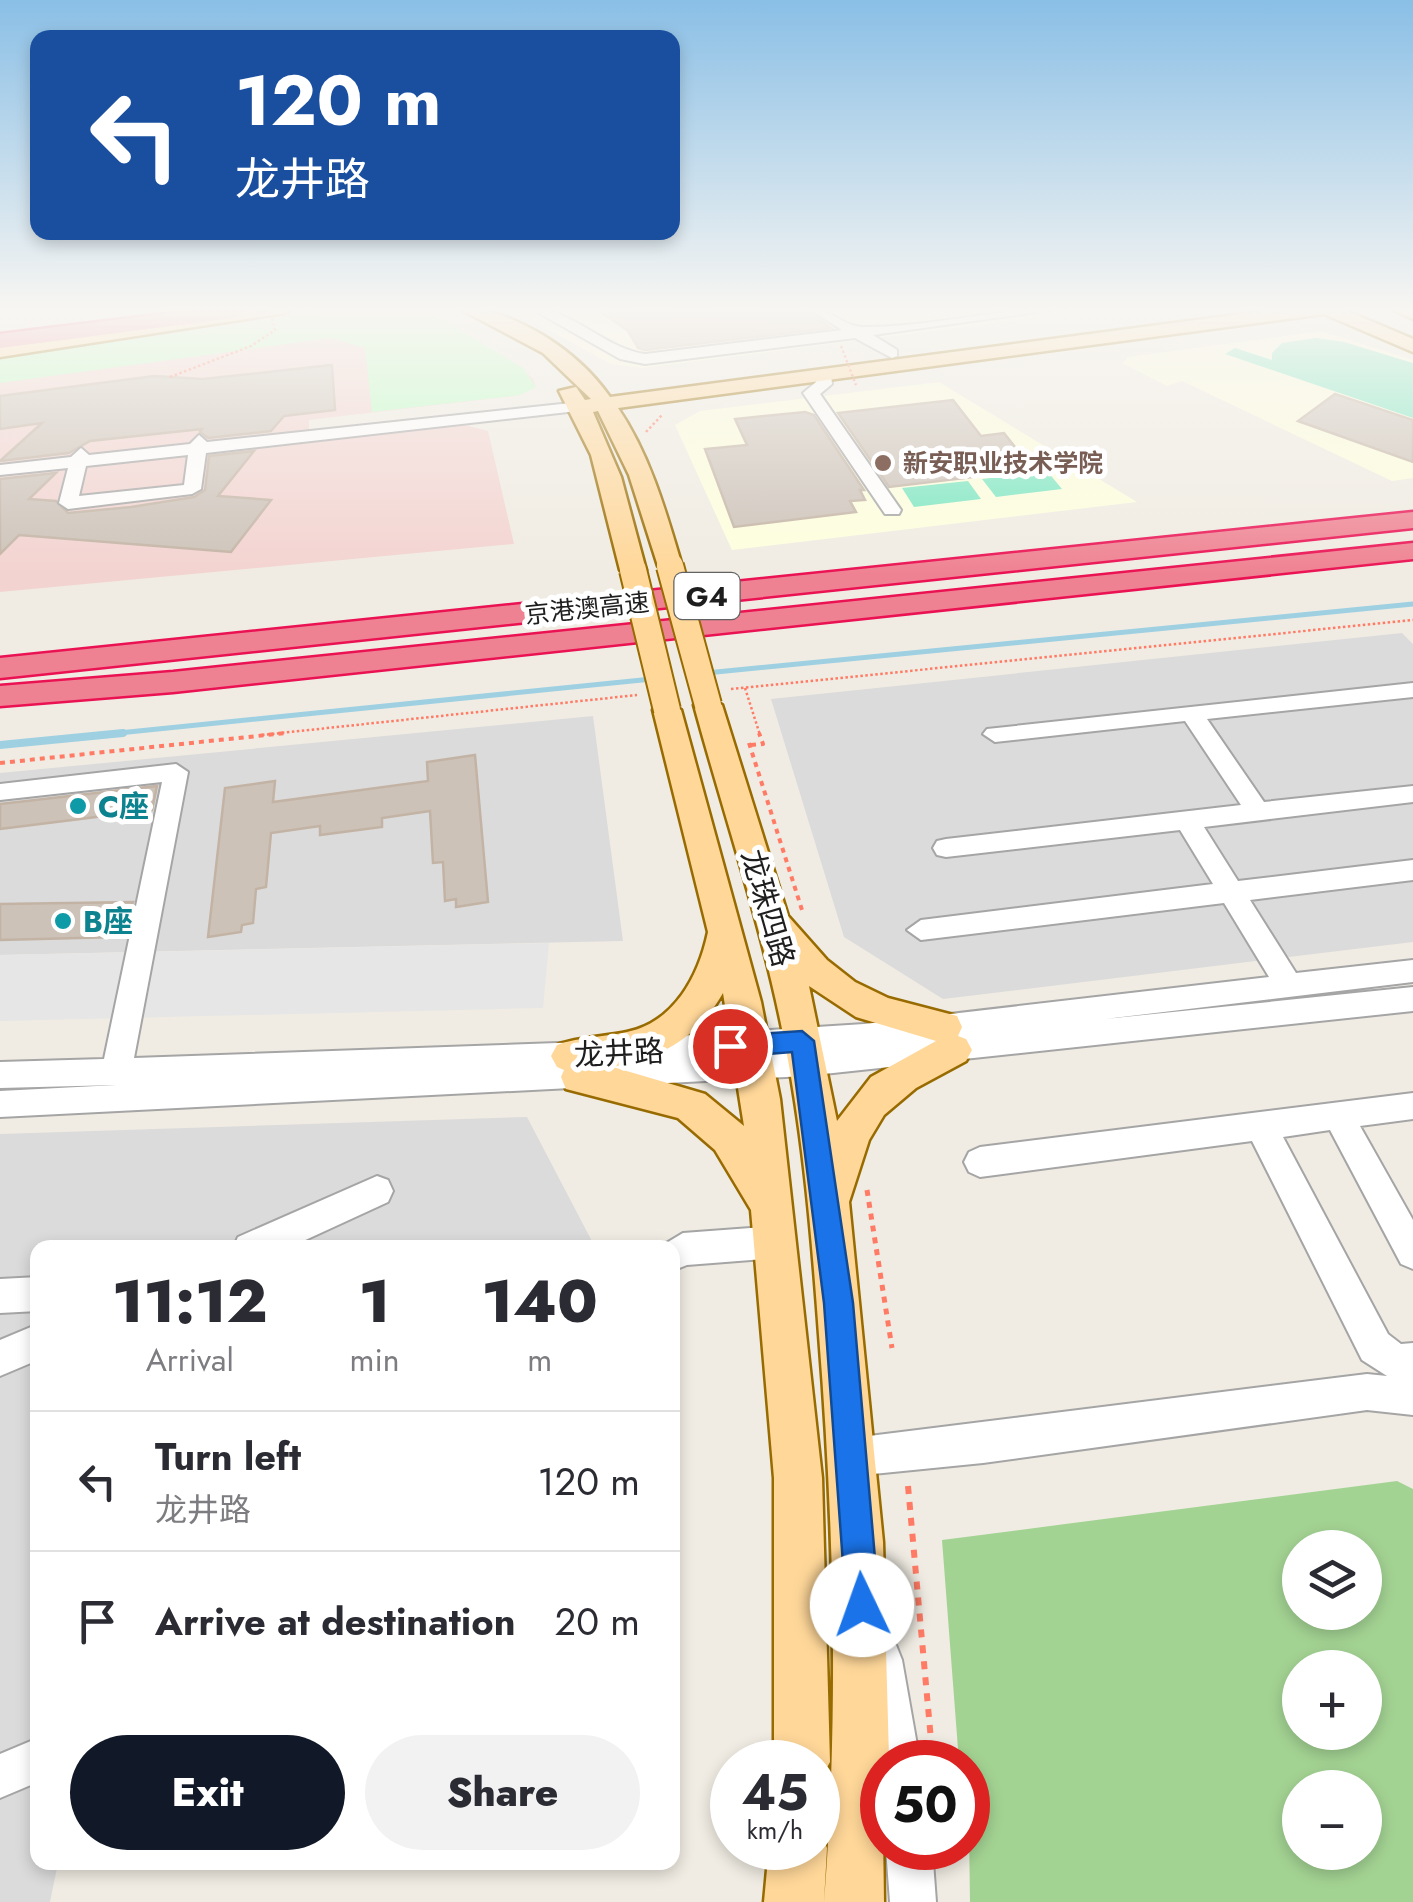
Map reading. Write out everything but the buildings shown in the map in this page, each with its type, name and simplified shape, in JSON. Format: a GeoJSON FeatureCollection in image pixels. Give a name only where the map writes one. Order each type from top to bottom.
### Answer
{"type":"FeatureCollection","features":[{"type":"Feature","properties":{"kind":"highway","name":"京港澳高速"},"geometry":{"type":"LineString","coordinates":[[0,668],[1413,520]]}},
{"type":"Feature","properties":{"kind":"highway","name":"京港澳高速"},"geometry":{"type":"LineString","coordinates":[[0,696],[193,680],[1413,551]]}},
{"type":"Feature","properties":{"kind":"highway"},"geometry":{"type":"LineString","coordinates":[[1348,558],[1413,560]]}},
{"type":"Feature","properties":{"kind":"main road","name":"龙珠四路"},"geometry":{"type":"LineString","coordinates":[[586,397],[638,445],[708,706],[776,926],[804,1052],[828,1209],[862,1581],[863,1734],[854,1902]]}},
{"type":"Feature","properties":{"kind":"main road"},"geometry":{"type":"LineString","coordinates":[[589,399],[604,397]]}},
{"type":"Feature","properties":{"kind":"main road"},"geometry":{"type":"LineString","coordinates":[[638,445],[628,429],[640,412],[688,397]]}},
{"type":"Feature","properties":{"kind":"main road"},"geometry":{"type":"LineString","coordinates":[[589,399],[681,398]]}},
{"type":"Feature","properties":{"kind":"main road","name":"龙珠四路"},"geometry":{"type":"LineString","coordinates":[[589,399],[754,1056],[778,1242],[802,1545],[802,1740]]}},
{"type":"Feature","properties":{"kind":"main road"},"geometry":{"type":"LineString","coordinates":[[575,1067],[659,1037],[688,1012],[712,978],[724,944],[722,923]]}},
{"type":"Feature","properties":{"kind":"main road"},"geometry":{"type":"LineString","coordinates":[[776,926],[830,984],[878,1011],[949,1038]]}},
{"type":"Feature","properties":{"kind":"main road"},"geometry":{"type":"LineString","coordinates":[[828,1209],[850,1134],[869,1101],[949,1038]]}},
{"type":"Feature","properties":{"kind":"main road"},"geometry":{"type":"LineString","coordinates":[[575,1067],[684,1099],[711,1116],[752,1170],[778,1242]]}},
{"type":"Feature","properties":{"kind":"main road"},"geometry":{"type":"LineString","coordinates":[[794,1902],[796,1870]]}},
{"type":"Feature","properties":{"kind":"street"},"geometry":{"type":"LineString","coordinates":[[814,397],[892,510]]}},
{"type":"Feature","properties":{"kind":"street"},"geometry":{"type":"LineString","coordinates":[[0,470],[80,457],[589,399]]}},
{"type":"Feature","properties":{"kind":"street"},"geometry":{"type":"LineString","coordinates":[[80,457],[68,503],[192,490],[198,444]]}},
{"type":"Feature","properties":{"kind":"street"},"geometry":{"type":"LineString","coordinates":[[0,461],[80,457]]}},
{"type":"Feature","properties":{"kind":"street"},"geometry":{"type":"LineString","coordinates":[[995,734],[1413,690]]}},
{"type":"Feature","properties":{"kind":"street"},"geometry":{"type":"LineString","coordinates":[[1192,714],[1258,812]]}},
{"type":"Feature","properties":{"kind":"street"},"geometry":{"type":"LineString","coordinates":[[0,792],[176,772],[116,1072]]}},
{"type":"Feature","properties":{"kind":"street"},"geometry":{"type":"LineString","coordinates":[[946,848],[1413,794]]}},
{"type":"Feature","properties":{"kind":"street"},"geometry":{"type":"LineString","coordinates":[[1187,820],[1289,986]]}},
{"type":"Feature","properties":{"kind":"street"},"geometry":{"type":"LineString","coordinates":[[921,930],[1413,870]]}},
{"type":"Feature","properties":{"kind":"street","name":"龙井路"},"geometry":{"type":"LineString","coordinates":[[949,1038],[1413,971]]}},
{"type":"Feature","properties":{"kind":"street","name":"龙井路"},"geometry":{"type":"LineString","coordinates":[[0,1104],[754,1056],[1413,998]]}},
{"type":"Feature","properties":{"kind":"street","name":"龙井路"},"geometry":{"type":"LineString","coordinates":[[0,1076],[575,1067]]}},
{"type":"Feature","properties":{"kind":"street"},"geometry":{"type":"LineString","coordinates":[[980,1162],[1413,1106]]}},
{"type":"Feature","properties":{"kind":"street"},"geometry":{"type":"LineString","coordinates":[[1338,1116],[1413,1254]]}},
{"type":"Feature","properties":{"kind":"street"},"geometry":{"type":"LineString","coordinates":[[853,1457],[983,1444],[1367,1392],[1406,1378],[1368,1335],[1261,1126]]}},
{"type":"Feature","properties":{"kind":"street"},"geometry":{"type":"LineString","coordinates":[[268,1240],[378,1191]]}},
{"type":"Feature","properties":{"kind":"street"},"geometry":{"type":"LineString","coordinates":[[680,1251],[778,1242]]}},
{"type":"Feature","properties":{"kind":"street"},"geometry":{"type":"LineString","coordinates":[[0,1296],[30,1294]]}},
{"type":"Feature","properties":{"kind":"street"},"geometry":{"type":"LineString","coordinates":[[0,1358],[30,1345]]}},
{"type":"Feature","properties":{"kind":"street"},"geometry":{"type":"LineString","coordinates":[[862,1581],[882,1661],[910,1740]]}},
{"type":"Feature","properties":{"kind":"street"},"geometry":{"type":"LineString","coordinates":[[0,1776],[30,1763]]}},
{"type":"Feature","properties":{"kind":"street"},"geometry":{"type":"LineString","coordinates":[[911,1870],[913,1902]]}},
{"type":"Feature","properties":{"kind":"path"},"geometry":{"type":"LineString","coordinates":[[638,445],[645,430],[681,398]]}},
{"type":"Feature","properties":{"kind":"path"},"geometry":{"type":"LineString","coordinates":[[745,688],[763,744],[750,746]]}},
{"type":"Feature","properties":{"kind":"path"},"geometry":{"type":"LineString","coordinates":[[866,1184],[892,1348]]}},
{"type":"Feature","properties":{"kind":"path"},"geometry":{"type":"LineString","coordinates":[[908,1486],[915,1740]]}},
{"type":"Feature","properties":{"kind":"shaded area"},"geometry":{"type":"Polygon","coordinates":[[[0,397],[505,397],[309,420],[309,437],[457,423],[488,431],[514,544],[0,592],[0,397]]]}},
{"type":"Feature","properties":{"kind":"shaded area","name":"新安职业技术学院"},"geometry":{"type":"Polygon","coordinates":[[[817,397],[963,397],[1137,502],[732,550],[675,425],[700,411],[817,397]]]}},
{"type":"Feature","properties":{"kind":"shaded area"},"geometry":{"type":"Polygon","coordinates":[[[1215,397],[1413,397],[1413,478],[1392,481],[1215,397]]]}},
{"type":"Feature","properties":{"kind":"shaded area"},"geometry":{"type":"Polygon","coordinates":[[[1402,633],[1413,644],[1413,942],[943,999],[844,937],[771,699],[1402,633]]]}},
{"type":"Feature","properties":{"kind":"shaded area"},"geometry":{"type":"Polygon","coordinates":[[[593,716],[623,941],[0,955],[0,773],[593,716]]]}},
{"type":"Feature","properties":{"kind":"shaded area"},"geometry":{"type":"Polygon","coordinates":[[[549,943],[543,1008],[0,1021],[0,955],[549,943]]]}},
{"type":"Feature","properties":{"kind":"shaded area"},"geometry":{"type":"Polygon","coordinates":[[[527,1117],[591,1240],[30,1240],[30,1870],[57,1870],[50,1902],[0,1902],[0,1134],[527,1117]]]}},
{"type":"Feature","properties":{"kind":"green space"},"geometry":{"type":"Polygon","coordinates":[[[370,397],[505,397],[372,412],[370,397]]]}},
{"type":"Feature","properties":{"kind":"green space"},"geometry":{"type":"Polygon","coordinates":[[[1351,397],[1413,397],[1413,418],[1351,397]]]}},
{"type":"Feature","properties":{"kind":"green space"},"geometry":{"type":"Polygon","coordinates":[[[1047,471],[1062,489],[996,497],[982,479],[1047,471]]]}},
{"type":"Feature","properties":{"kind":"green space"},"geometry":{"type":"Polygon","coordinates":[[[968,481],[981,499],[914,507],[902,488],[968,481]]]}},
{"type":"Feature","properties":{"kind":"green space"},"geometry":{"type":"Polygon","coordinates":[[[1397,1481],[1413,1489],[1413,1902],[970,1902],[970,1870],[990,1870],[990,1740],[957,1740],[942,1540],[1397,1481]]]}},
{"type":"Feature","properties":{"kind":"waterway"},"geometry":{"type":"LineString","coordinates":[[706,673],[1413,604]]}},
{"type":"Feature","properties":{"kind":"waterway"},"geometry":{"type":"LineString","coordinates":[[99,735],[652,679]]}},
{"type":"Feature","properties":{"kind":"waterway"},"geometry":{"type":"LineString","coordinates":[[0,745],[123,733]]}},
{"type":"Feature","properties":{"kind":"place","name":"新安职业技术学院"},"geometry":{"type":"Point","coordinates":[883,463]}},
{"type":"Feature","properties":{"kind":"place","name":"C座"},"geometry":{"type":"Point","coordinates":[78,806]}},
{"type":"Feature","properties":{"kind":"place","name":"B座"},"geometry":{"type":"Point","coordinates":[63,921]}},
{"type":"Feature","properties":{"kind":"route"},"geometry":{"type":"LineString","coordinates":[[730,1046],[802,1041],[838,1303],[862,1605]]}}]}
